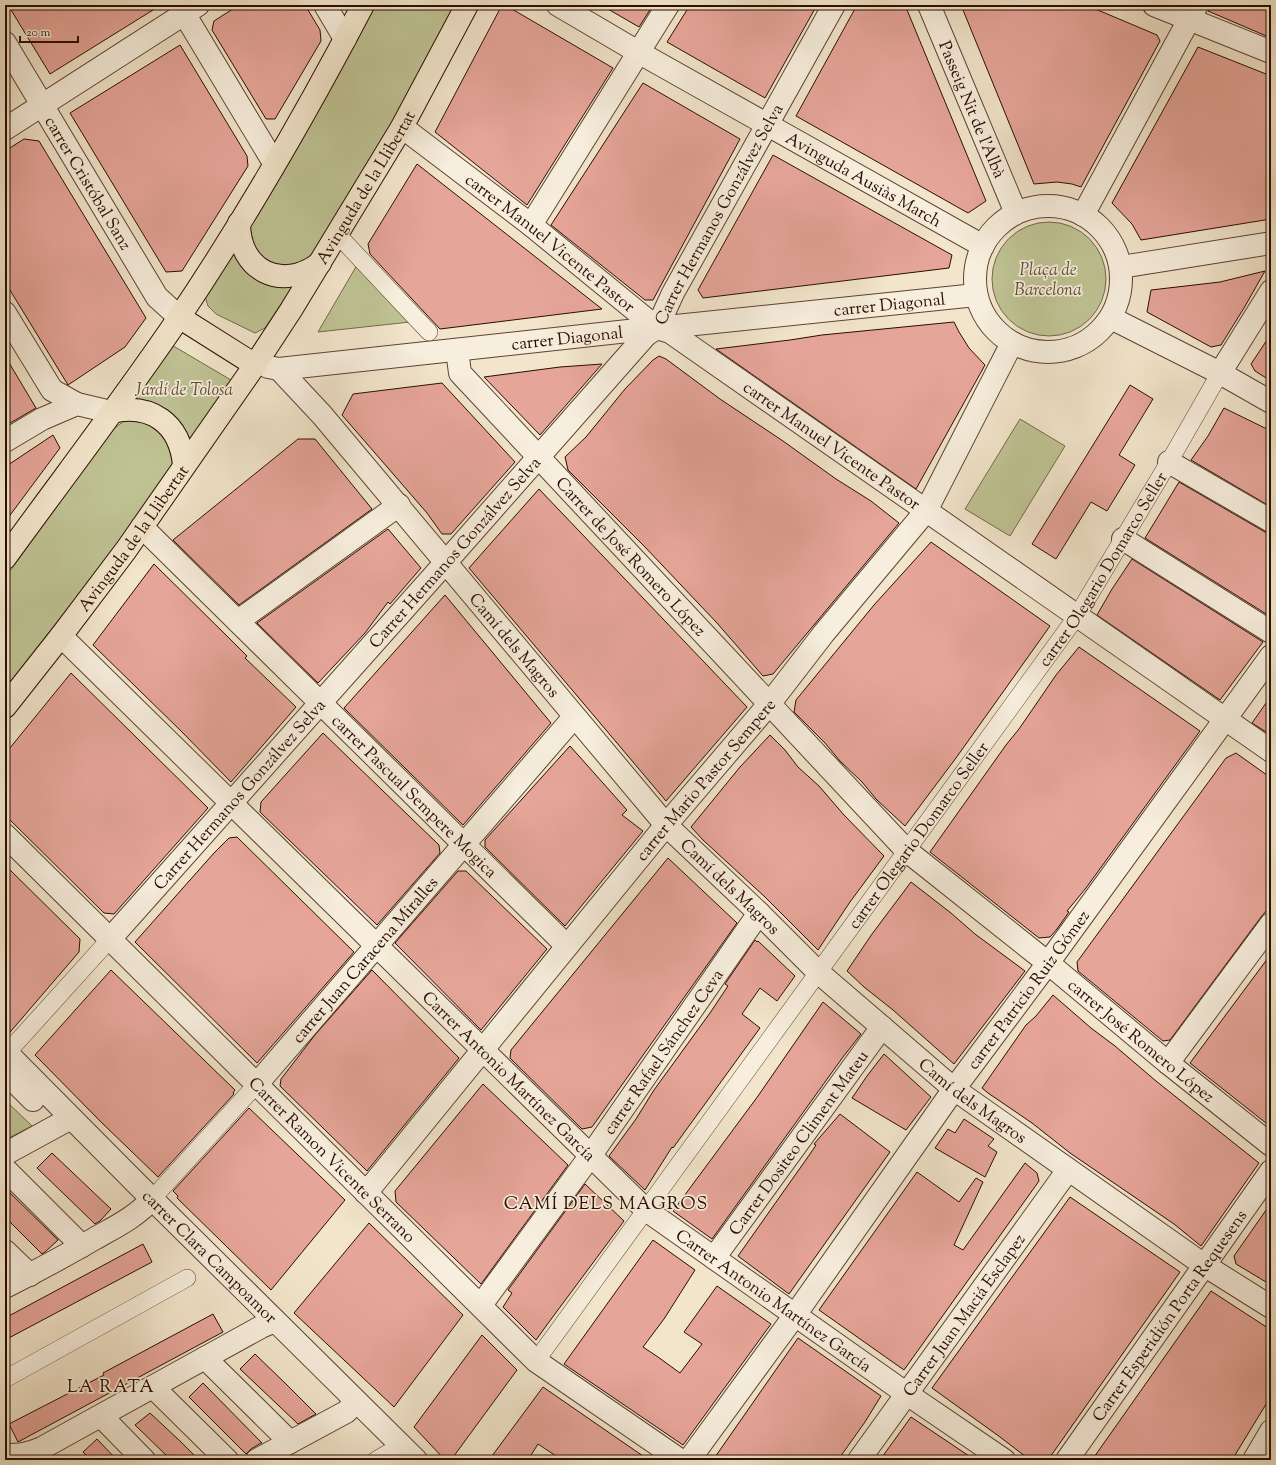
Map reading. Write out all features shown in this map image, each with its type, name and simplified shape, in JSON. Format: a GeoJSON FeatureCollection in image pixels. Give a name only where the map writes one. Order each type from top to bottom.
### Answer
{"type":"FeatureCollection","features":[{"type":"Feature","properties":{"kind":"highway"},"geometry":{"type":"LineString","coordinates":[[5,558],[179,317],[239,223],[309,106],[363,5]]}},
{"type":"Feature","properties":{"kind":"highway","name":"Avinguda de la Llibertat"},"geometry":{"type":"LineString","coordinates":[[5,707],[61,636],[142,527],[254,365],[320,263],[402,126],[467,5]]}},
{"type":"Feature","properties":{"kind":"highway"},"geometry":{"type":"LineString","coordinates":[[239,223],[241,240],[248,257],[255,265],[265,272],[276,276],[288,277],[300,275],[311,270],[320,263]]}},
{"type":"Feature","properties":{"kind":"highway"},"geometry":{"type":"LineString","coordinates":[[179,317],[254,365]]}},
{"type":"Feature","properties":{"kind":"highway"},"geometry":{"type":"LineString","coordinates":[[111,412],[132,409],[154,415],[163,420],[172,429],[179,440],[183,452],[184,465]]}},
{"type":"Feature","properties":{"kind":"street"},"geometry":{"type":"LineString","coordinates":[[325,5],[345,39]]}},
{"type":"Feature","properties":{"kind":"street","name":"Avinguda Ausiàs March"},"geometry":{"type":"LineString","coordinates":[[558,5],[638,52],[983,246]]}},
{"type":"Feature","properties":{"kind":"street"},"geometry":{"type":"LineString","coordinates":[[531,225],[668,5]]}},
{"type":"Feature","properties":{"kind":"street","name":"Carrer Hermanos Gonzálvez Selva"},"geometry":{"type":"LineString","coordinates":[[6,1052],[232,804],[646,335],[657,328],[673,293],[834,5]]}},
{"type":"Feature","properties":{"kind":"street","name":"Passeig Nit de l'Albà"},"geometry":{"type":"LineString","coordinates":[[929,5],[1016,213]]}},
{"type":"Feature","properties":{"kind":"street"},"geometry":{"type":"LineString","coordinates":[[1154,5],[1194,12],[1271,52]]}},
{"type":"Feature","properties":{"kind":"street"},"geometry":{"type":"LineString","coordinates":[[5,129],[187,8],[274,163]]}},
{"type":"Feature","properties":{"kind":"street"},"geometry":{"type":"LineString","coordinates":[[1083,215],[1194,12]]}},
{"type":"Feature","properties":{"kind":"street","name":"carrer Cristóbal Sanz"},"geometry":{"type":"LineString","coordinates":[[5,43],[157,297],[179,317]]}},
{"type":"Feature","properties":{"kind":"street","name":"carrer Manuel Vicente Pastor"},"geometry":{"type":"LineString","coordinates":[[402,126],[531,225],[657,328],[670,332],[1271,751]]}},
{"type":"Feature","properties":{"kind":"street"},"geometry":{"type":"LineString","coordinates":[[1049,206],[1075,211],[1083,215],[1097,225],[1106,234],[1113,246],[1121,267],[1119,297],[1110,318],[1100,331],[1090,339],[1079,346],[1067,350],[1040,352],[1027,350],[1012,343],[994,330],[986,319],[976,295],[975,268],[983,246],[991,233],[1016,213],[1036,207],[1049,206]]}},
{"type":"Feature","properties":{"kind":"street"},"geometry":{"type":"LineString","coordinates":[[337,234],[429,332]]}},
{"type":"Feature","properties":{"kind":"street"},"geometry":{"type":"LineString","coordinates":[[1121,267],[1271,243]]}},
{"type":"Feature","properties":{"kind":"street","name":"carrer Olegario Domarco Seller"},"geometry":{"type":"LineString","coordinates":[[536,1361],[1077,616],[1220,373],[1271,291]]}},
{"type":"Feature","properties":{"kind":"street","name":"carrer Diagonal"},"geometry":{"type":"LineString","coordinates":[[254,365],[279,369],[976,295]]}},
{"type":"Feature","properties":{"kind":"street"},"geometry":{"type":"LineString","coordinates":[[5,313],[52,390],[77,404],[111,412]]}},
{"type":"Feature","properties":{"kind":"street"},"geometry":{"type":"LineString","coordinates":[[1110,318],[1220,373],[1271,402]]}},
{"type":"Feature","properties":{"kind":"street","name":"carrer Mario Pastor Sempere"},"geometry":{"type":"LineString","coordinates":[[366,1193],[666,825],[770,703],[824,633],[926,511],[1012,343]]}},
{"type":"Feature","properties":{"kind":"street","name":"Carrer de José Romero López"},"geometry":{"type":"LineString","coordinates":[[457,350],[460,372],[770,703]]}},
{"type":"Feature","properties":{"kind":"street","name":"Camí dels Magros"},"geometry":{"type":"LineString","coordinates":[[279,369],[322,415],[399,505],[574,717],[666,825],[759,913],[818,972],[954,1089],[1204,1266],[1271,1307]]}},
{"type":"Feature","properties":{"kind":"street"},"geometry":{"type":"LineString","coordinates":[[5,441],[42,419],[77,404]]}},
{"type":"Feature","properties":{"kind":"street"},"geometry":{"type":"LineString","coordinates":[[1169,462],[1271,521]]}},
{"type":"Feature","properties":{"kind":"street"},"geometry":{"type":"LineString","coordinates":[[238,621],[399,505]]}},
{"type":"Feature","properties":{"kind":"street","name":"carrer Pascual Sempere Mogica"},"geometry":{"type":"LineString","coordinates":[[142,527],[567,946]]}},
{"type":"Feature","properties":{"kind":"street"},"geometry":{"type":"LineString","coordinates":[[1123,539],[1271,632]]}},
{"type":"Feature","properties":{"kind":"street","name":"Carrer Antonio Martínez García"},"geometry":{"type":"LineString","coordinates":[[61,636],[646,1210],[907,1394],[1004,1460]]}},
{"type":"Feature","properties":{"kind":"street","name":"carrer Patricio Ruiz Gómez"},"geometry":{"type":"LineString","coordinates":[[689,1460],[795,1315],[954,1089],[1048,963],[1271,656]]}},
{"type":"Feature","properties":{"kind":"street","name":"carrer José Romero López"},"geometry":{"type":"LineString","coordinates":[[770,703],[907,851],[1048,963],[1168,1063],[1271,1144]]}},
{"type":"Feature","properties":{"kind":"street","name":"carrer Juan Caracena Miralles"},"geometry":{"type":"LineString","coordinates":[[147,1204],[256,1085],[574,717]]}},
{"type":"Feature","properties":{"kind":"street","name":"Carrer Ramon Vicente Serrano"},"geometry":{"type":"LineString","coordinates":[[5,835],[536,1361],[680,1460]]}},
{"type":"Feature","properties":{"kind":"street","name":"carrer Rafael Sánchez Ceva"},"geometry":{"type":"LineString","coordinates":[[481,1305],[591,1155],[759,913]]}},
{"type":"Feature","properties":{"kind":"street"},"geometry":{"type":"LineString","coordinates":[[1168,1063],[1271,924]]}},
{"type":"Feature","properties":{"kind":"street","name":"Carrer Dositeo Climent Mateu"},"geometry":{"type":"LineString","coordinates":[[714,1258],[882,1027]]}},
{"type":"Feature","properties":{"kind":"street","name":"carrer Clara Campoamor"},"geometry":{"type":"LineString","coordinates":[[6,1052],[64,1122]]}},
{"type":"Feature","properties":{"kind":"street","name":"carrer Clara Campoamor"},"geometry":{"type":"LineString","coordinates":[[5,1075],[64,1122],[351,1407],[416,1460]]}},
{"type":"Feature","properties":{"kind":"street"},"geometry":{"type":"LineString","coordinates":[[5,1154],[64,1122]]}},
{"type":"Feature","properties":{"kind":"street"},"geometry":{"type":"LineString","coordinates":[[5,1169],[82,1246]]}},
{"type":"Feature","properties":{"kind":"street","name":"Carrer Juan Maciá Esclapez"},"geometry":{"type":"LineString","coordinates":[[860,1460],[1068,1170]]}},
{"type":"Feature","properties":{"kind":"street","name":"Carrer Esperidión Porta Requesens"},"geometry":{"type":"LineString","coordinates":[[1067,1460],[1271,1171]]}},
{"type":"Feature","properties":{"kind":"street"},"geometry":{"type":"LineString","coordinates":[[5,1287],[30,1275],[127,1220],[147,1204]]}},
{"type":"Feature","properties":{"kind":"street"},"geometry":{"type":"LineString","coordinates":[[5,1251],[30,1275]]}},
{"type":"Feature","properties":{"kind":"street"},"geometry":{"type":"LineString","coordinates":[[5,1379],[187,1278]]}},
{"type":"Feature","properties":{"kind":"street"},"geometry":{"type":"LineString","coordinates":[[6,1460],[5,1456],[21,1456],[32,1453],[48,1454],[101,1416],[268,1324]]}},
{"type":"Feature","properties":{"kind":"street"},"geometry":{"type":"LineString","coordinates":[[205,1358],[290,1442]]}},
{"type":"Feature","properties":{"kind":"street"},"geometry":{"type":"LineString","coordinates":[[153,1387],[227,1460]]}},
{"type":"Feature","properties":{"kind":"street"},"geometry":{"type":"LineString","coordinates":[[257,1460],[351,1407]]}},
{"type":"Feature","properties":{"kind":"street","name":"carrer Clara Campoamor"},"geometry":{"type":"LineString","coordinates":[[351,1407],[387,1458]]}},
{"type":"Feature","properties":{"kind":"street"},"geometry":{"type":"LineString","coordinates":[[101,1416],[144,1460]]}},
{"type":"Feature","properties":{"kind":"street"},"geometry":{"type":"LineString","coordinates":[[1254,1460],[1271,1431]]}},
{"type":"Feature","properties":{"kind":"green space"},"geometry":{"type":"Polygon","coordinates":[[[373,5],[457,5],[383,146],[315,257],[276,271],[250,246],[249,222],[373,5]]]}},
{"type":"Feature","properties":{"kind":"green space","name":"Plaça de Barcelona"},"geometry":{"type":"Polygon","coordinates":[[[1049,222],[1060,223],[1071,227],[1089,239],[1101,257],[1105,268],[1105,290],[1101,301],[1089,319],[1071,331],[1060,335],[1049,336],[1038,335],[1027,331],[1009,319],[997,301],[993,290],[992,279],[993,268],[997,257],[1009,239],[1027,227],[1038,223],[1049,222]]]}},
{"type":"Feature","properties":{"kind":"green space"},"geometry":{"type":"Polygon","coordinates":[[[233,252],[293,286],[265,328],[255,333],[216,314],[208,306],[205,296],[233,252]]]}},
{"type":"Feature","properties":{"kind":"green space"},"geometry":{"type":"Polygon","coordinates":[[[357,265],[410,322],[318,332],[357,265]]]}},
{"type":"Feature","properties":{"kind":"green space","name":"Jardí de Tolosa"},"geometry":{"type":"Polygon","coordinates":[[[170,344],[231,380],[189,443],[131,399],[170,344]]]}},
{"type":"Feature","properties":{"kind":"green space"},"geometry":{"type":"Polygon","coordinates":[[[136,418],[163,428],[174,465],[136,522],[5,688],[5,578],[112,430],[124,421],[136,418]]]}},
{"type":"Feature","properties":{"kind":"green space"},"geometry":{"type":"Polygon","coordinates":[[[1020,419],[1065,446],[1010,536],[965,509],[1020,419]]]}},
{"type":"Feature","properties":{"kind":"green space"},"geometry":{"type":"Polygon","coordinates":[[[5,1100],[32,1126],[5,1140],[5,1100]]]}},
{"type":"Feature","properties":{"kind":"building"},"geometry":{"type":"Polygon","coordinates":[[[8,5],[161,5],[50,74],[8,5]]]}},
{"type":"Feature","properties":{"kind":"building"},"geometry":{"type":"Polygon","coordinates":[[[239,5],[305,5],[320,30],[321,41],[275,119],[266,119],[212,30],[214,21],[239,5]]]}},
{"type":"Feature","properties":{"kind":"building"},"geometry":{"type":"Polygon","coordinates":[[[502,5],[505,5],[613,68],[527,205],[435,132],[502,5]]]}},
{"type":"Feature","properties":{"kind":"building"},"geometry":{"type":"Polygon","coordinates":[[[601,5],[653,5],[639,27],[601,5]]]}},
{"type":"Feature","properties":{"kind":"building"},"geometry":{"type":"Polygon","coordinates":[[[690,5],[817,5],[765,98],[667,42],[690,5]]]}},
{"type":"Feature","properties":{"kind":"building"},"geometry":{"type":"Polygon","coordinates":[[[857,5],[905,5],[986,201],[968,213],[796,116],[857,5]]]}},
{"type":"Feature","properties":{"kind":"building"},"geometry":{"type":"Polygon","coordinates":[[[961,5],[1086,5],[1157,35],[1160,41],[1081,187],[1057,182],[1034,184],[961,5]]]}},
{"type":"Feature","properties":{"kind":"building"},"geometry":{"type":"Polygon","coordinates":[[[1209,5],[1271,5],[1271,38],[1208,11],[1209,5]]]}},
{"type":"Feature","properties":{"kind":"building"},"geometry":{"type":"Polygon","coordinates":[[[180,45],[247,156],[248,166],[182,271],[166,272],[70,113],[180,45]]]}},
{"type":"Feature","properties":{"kind":"building"},"geometry":{"type":"Polygon","coordinates":[[[1198,47],[1271,76],[1271,219],[1141,240],[1132,224],[1112,203],[1198,47]]]}},
{"type":"Feature","properties":{"kind":"building"},"geometry":{"type":"Polygon","coordinates":[[[643,83],[740,139],[653,300],[645,300],[551,225],[643,83]]]}},
{"type":"Feature","properties":{"kind":"building"},"geometry":{"type":"Polygon","coordinates":[[[24,139],[39,141],[146,318],[125,347],[68,385],[5,282],[5,151],[24,139]]]}},
{"type":"Feature","properties":{"kind":"building"},"geometry":{"type":"Polygon","coordinates":[[[773,155],[952,255],[949,268],[703,298],[698,290],[773,155]]]}},
{"type":"Feature","properties":{"kind":"building"},"geometry":{"type":"Polygon","coordinates":[[[417,164],[602,309],[440,329],[370,254],[368,244],[417,164]]]}},
{"type":"Feature","properties":{"kind":"building"},"geometry":{"type":"Polygon","coordinates":[[[1265,271],[1221,345],[1211,347],[1147,312],[1151,290],[1220,282],[1265,271]]]}},
{"type":"Feature","properties":{"kind":"building"},"geometry":{"type":"Polygon","coordinates":[[[954,322],[969,348],[985,365],[916,489],[716,349],[822,335],[954,322]]]}},
{"type":"Feature","properties":{"kind":"building"},"geometry":{"type":"Polygon","coordinates":[[[1271,334],[1271,381],[1255,371],[1251,364],[1271,334]]]}},
{"type":"Feature","properties":{"kind":"building"},"geometry":{"type":"Polygon","coordinates":[[[5,356],[36,408],[5,426],[5,356]]]}},
{"type":"Feature","properties":{"kind":"building"},"geometry":{"type":"Polygon","coordinates":[[[659,356],[666,359],[720,399],[836,479],[871,501],[899,523],[773,674],[763,676],[717,623],[644,546],[568,470],[565,457],[586,437],[625,389],[653,360],[659,356]]]}},
{"type":"Feature","properties":{"kind":"building"},"geometry":{"type":"Polygon","coordinates":[[[602,364],[540,435],[484,377],[560,367],[602,364]]]}},
{"type":"Feature","properties":{"kind":"building"},"geometry":{"type":"Polygon","coordinates":[[[442,383],[515,462],[451,534],[442,534],[427,513],[342,415],[353,394],[442,383]]]}},
{"type":"Feature","properties":{"kind":"building"},"geometry":{"type":"Polygon","coordinates":[[[1130,385],[1153,399],[1119,455],[1135,465],[1107,511],[1091,502],[1056,559],[1032,544],[1130,385]]]}},
{"type":"Feature","properties":{"kind":"building"},"geometry":{"type":"Polygon","coordinates":[[[1224,408],[1271,431],[1271,507],[1191,460],[1208,436],[1224,408]]]}},
{"type":"Feature","properties":{"kind":"building"},"geometry":{"type":"Polygon","coordinates":[[[53,435],[60,448],[5,522],[5,467],[53,435]]]}},
{"type":"Feature","properties":{"kind":"building"},"geometry":{"type":"Polygon","coordinates":[[[298,439],[315,439],[372,509],[239,605],[173,540],[298,439]]]}},
{"type":"Feature","properties":{"kind":"building"},"geometry":{"type":"Polygon","coordinates":[[[1179,482],[1265,532],[1271,533],[1271,617],[1145,538],[1179,482]]]}},
{"type":"Feature","properties":{"kind":"building"},"geometry":{"type":"Polygon","coordinates":[[[539,489],[747,707],[666,801],[469,568],[539,489]]]}},
{"type":"Feature","properties":{"kind":"building"},"geometry":{"type":"Polygon","coordinates":[[[388,529],[421,568],[390,604],[388,602],[365,633],[318,683],[257,623],[388,529]]]}},
{"type":"Feature","properties":{"kind":"building"},"geometry":{"type":"Polygon","coordinates":[[[931,542],[1050,626],[956,758],[905,826],[877,800],[862,782],[794,712],[796,700],[874,605],[931,542]]]}},
{"type":"Feature","properties":{"kind":"building"},"geometry":{"type":"Polygon","coordinates":[[[1132,559],[1263,642],[1220,700],[1097,615],[1132,559]]]}},
{"type":"Feature","properties":{"kind":"building"},"geometry":{"type":"Polygon","coordinates":[[[154,564],[247,656],[245,658],[296,707],[231,782],[93,645],[154,564]]]}},
{"type":"Feature","properties":{"kind":"building"},"geometry":{"type":"Polygon","coordinates":[[[445,595],[551,723],[463,825],[344,708],[445,595]]]}},
{"type":"Feature","properties":{"kind":"building"},"geometry":{"type":"Polygon","coordinates":[[[1079,647],[1200,731],[1086,888],[1067,911],[1069,912],[1057,929],[1050,937],[1039,938],[930,852],[1056,675],[1079,647]]]}},
{"type":"Feature","properties":{"kind":"building"},"geometry":{"type":"Polygon","coordinates":[[[71,673],[208,808],[114,914],[104,913],[5,815],[5,754],[71,673]]]}},
{"type":"Feature","properties":{"kind":"building"},"geometry":{"type":"Polygon","coordinates":[[[1271,696],[1271,735],[1252,723],[1271,696]]]}},
{"type":"Feature","properties":{"kind":"building"},"geometry":{"type":"Polygon","coordinates":[[[323,733],[439,845],[440,853],[377,925],[260,812],[261,802],[323,733]]]}},
{"type":"Feature","properties":{"kind":"building"},"geometry":{"type":"Polygon","coordinates":[[[770,735],[785,750],[798,767],[819,786],[844,815],[884,856],[850,902],[818,950],[691,827],[740,767],[770,735]]]}},
{"type":"Feature","properties":{"kind":"building"},"geometry":{"type":"Polygon","coordinates":[[[570,746],[627,810],[622,815],[643,831],[565,926],[485,847],[485,840],[570,746]]]}},
{"type":"Feature","properties":{"kind":"building"},"geometry":{"type":"Polygon","coordinates":[[[1236,753],[1271,778],[1271,905],[1170,1040],[1163,1041],[1078,971],[1077,962],[1226,758],[1236,753]]]}},
{"type":"Feature","properties":{"kind":"building"},"geometry":{"type":"Polygon","coordinates":[[[237,837],[354,952],[257,1063],[135,942],[214,853],[229,838],[237,837]]]}},
{"type":"Feature","properties":{"kind":"building"},"geometry":{"type":"Polygon","coordinates":[[[668,858],[737,923],[592,1127],[582,1129],[510,1058],[511,1050],[668,858]]]}},
{"type":"Feature","properties":{"kind":"building"},"geometry":{"type":"Polygon","coordinates":[[[5,865],[80,939],[79,952],[5,1038],[5,865]]]}},
{"type":"Feature","properties":{"kind":"building"},"geometry":{"type":"Polygon","coordinates":[[[458,871],[466,871],[547,949],[481,1030],[395,943],[458,871]]]}},
{"type":"Feature","properties":{"kind":"building"},"geometry":{"type":"Polygon","coordinates":[[[911,882],[975,934],[1025,971],[954,1064],[847,971],[872,934],[911,882]]]}},
{"type":"Feature","properties":{"kind":"building"},"geometry":{"type":"Polygon","coordinates":[[[755,940],[757,942],[758,941],[795,976],[777,1001],[760,988],[742,1014],[760,1028],[673,1148],[672,1147],[645,1190],[609,1156],[636,1119],[654,1090],[710,1013],[728,986],[725,984],[755,940]]]}},
{"type":"Feature","properties":{"kind":"building"},"geometry":{"type":"Polygon","coordinates":[[[1271,954],[1271,1127],[1190,1063],[1271,954]]]}},
{"type":"Feature","properties":{"kind":"building"},"geometry":{"type":"Polygon","coordinates":[[[111,970],[235,1090],[233,1093],[234,1094],[158,1177],[35,1055],[111,970]]]}},
{"type":"Feature","properties":{"kind":"building"},"geometry":{"type":"Polygon","coordinates":[[[372,970],[459,1058],[367,1171],[280,1086],[281,1079],[315,1035],[372,970]]]}},
{"type":"Feature","properties":{"kind":"building"},"geometry":{"type":"Polygon","coordinates":[[[1053,995],[1091,1028],[1259,1163],[1201,1246],[1174,1224],[1070,1153],[1032,1123],[982,1088],[1026,1025],[1036,1016],[1053,995]]]}},
{"type":"Feature","properties":{"kind":"building"},"geometry":{"type":"Polygon","coordinates":[[[823,1002],[861,1034],[712,1239],[673,1211],[758,1096],[823,1002]]]}},
{"type":"Feature","properties":{"kind":"building"},"geometry":{"type":"Polygon","coordinates":[[[884,1054],[931,1097],[906,1130],[852,1098],[884,1054]]]}},
{"type":"Feature","properties":{"kind":"building"},"geometry":{"type":"Polygon","coordinates":[[[483,1084],[568,1165],[481,1284],[396,1202],[395,1191],[483,1084]]]}},
{"type":"Feature","properties":{"kind":"building"},"geometry":{"type":"Polygon","coordinates":[[[249,1108],[345,1200],[271,1290],[177,1198],[178,1196],[173,1191],[249,1108]]]}},
{"type":"Feature","properties":{"kind":"building"},"geometry":{"type":"Polygon","coordinates":[[[840,1114],[890,1152],[789,1294],[738,1256],[810,1154],[816,1145],[814,1144],[840,1114]]]}},
{"type":"Feature","properties":{"kind":"building"},"geometry":{"type":"Polygon","coordinates":[[[964,1119],[994,1139],[988,1146],[997,1152],[985,1177],[935,1148],[948,1129],[955,1133],[964,1119]]]}},
{"type":"Feature","properties":{"kind":"building"},"geometry":{"type":"Polygon","coordinates":[[[52,1153],[111,1209],[100,1221],[95,1224],[37,1168],[52,1153]]]}},
{"type":"Feature","properties":{"kind":"building"},"geometry":{"type":"Polygon","coordinates":[[[1025,1163],[1037,1173],[1039,1181],[904,1370],[819,1310],[917,1172],[959,1202],[976,1178],[983,1182],[954,1245],[963,1250],[1025,1163]]]}},
{"type":"Feature","properties":{"kind":"building"},"geometry":{"type":"Polygon","coordinates":[[[585,1184],[624,1221],[536,1340],[503,1307],[512,1293],[508,1290],[585,1184]]]}},
{"type":"Feature","properties":{"kind":"building"},"geometry":{"type":"Polygon","coordinates":[[[5,1188],[58,1240],[42,1254],[5,1217],[5,1188]]]}},
{"type":"Feature","properties":{"kind":"building"},"geometry":{"type":"Polygon","coordinates":[[[1070,1197],[1180,1272],[1048,1460],[1030,1460],[932,1388],[1070,1197]]]}},
{"type":"Feature","properties":{"kind":"building"},"geometry":{"type":"Polygon","coordinates":[[[1271,1203],[1271,1285],[1236,1264],[1234,1256],[1271,1203]]]}},
{"type":"Feature","properties":{"kind":"building"},"geometry":{"type":"Polygon","coordinates":[[[369,1223],[463,1315],[394,1407],[294,1313],[369,1223]]]}},
{"type":"Feature","properties":{"kind":"building"},"geometry":{"type":"Polygon","coordinates":[[[653,1240],[695,1270],[664,1319],[643,1347],[680,1373],[702,1344],[684,1332],[717,1286],[771,1324],[683,1445],[564,1364],[653,1240]]]}},
{"type":"Feature","properties":{"kind":"building"},"geometry":{"type":"Polygon","coordinates":[[[143,1244],[152,1262],[5,1340],[5,1318],[143,1244]]]}},
{"type":"Feature","properties":{"kind":"building"},"geometry":{"type":"Polygon","coordinates":[[[1211,1291],[1271,1330],[1271,1396],[1232,1460],[1092,1460],[1211,1291]]]}},
{"type":"Feature","properties":{"kind":"building"},"geometry":{"type":"Polygon","coordinates":[[[213,1314],[223,1332],[18,1442],[9,1424],[104,1375],[103,1373],[213,1314]]]}},
{"type":"Feature","properties":{"kind":"building"},"geometry":{"type":"Polygon","coordinates":[[[482,1335],[517,1370],[451,1460],[445,1460],[414,1427],[482,1335]]]}},
{"type":"Feature","properties":{"kind":"building"},"geometry":{"type":"Polygon","coordinates":[[[798,1338],[881,1396],[865,1422],[838,1460],[713,1460],[798,1338]]]}},
{"type":"Feature","properties":{"kind":"building"},"geometry":{"type":"Polygon","coordinates":[[[255,1354],[316,1414],[298,1424],[240,1369],[255,1354]]]}},
{"type":"Feature","properties":{"kind":"building"},"geometry":{"type":"Polygon","coordinates":[[[203,1383],[262,1443],[251,1449],[246,1454],[189,1397],[203,1383]]]}},
{"type":"Feature","properties":{"kind":"building"},"geometry":{"type":"Polygon","coordinates":[[[543,1387],[649,1460],[562,1460],[538,1444],[528,1460],[489,1460],[543,1387]]]}},
{"type":"Feature","properties":{"kind":"building"},"geometry":{"type":"Polygon","coordinates":[[[150,1413],[199,1460],[171,1460],[135,1425],[150,1413]]]}},
{"type":"Feature","properties":{"kind":"building"},"geometry":{"type":"Polygon","coordinates":[[[911,1417],[975,1460],[880,1460],[911,1417]]]}},
{"type":"Feature","properties":{"kind":"building"},"geometry":{"type":"Polygon","coordinates":[[[97,1439],[117,1460],[91,1460],[83,1452],[97,1439]]]}},
{"type":"Feature","properties":{"kind":"district","name":"CAMÍ DELS MAGROS"},"geometry":{"type":"Point","coordinates":[606,1203]}},
{"type":"Feature","properties":{"kind":"district","name":"LA RATA"},"geometry":{"type":"Point","coordinates":[111,1386]}}]}
